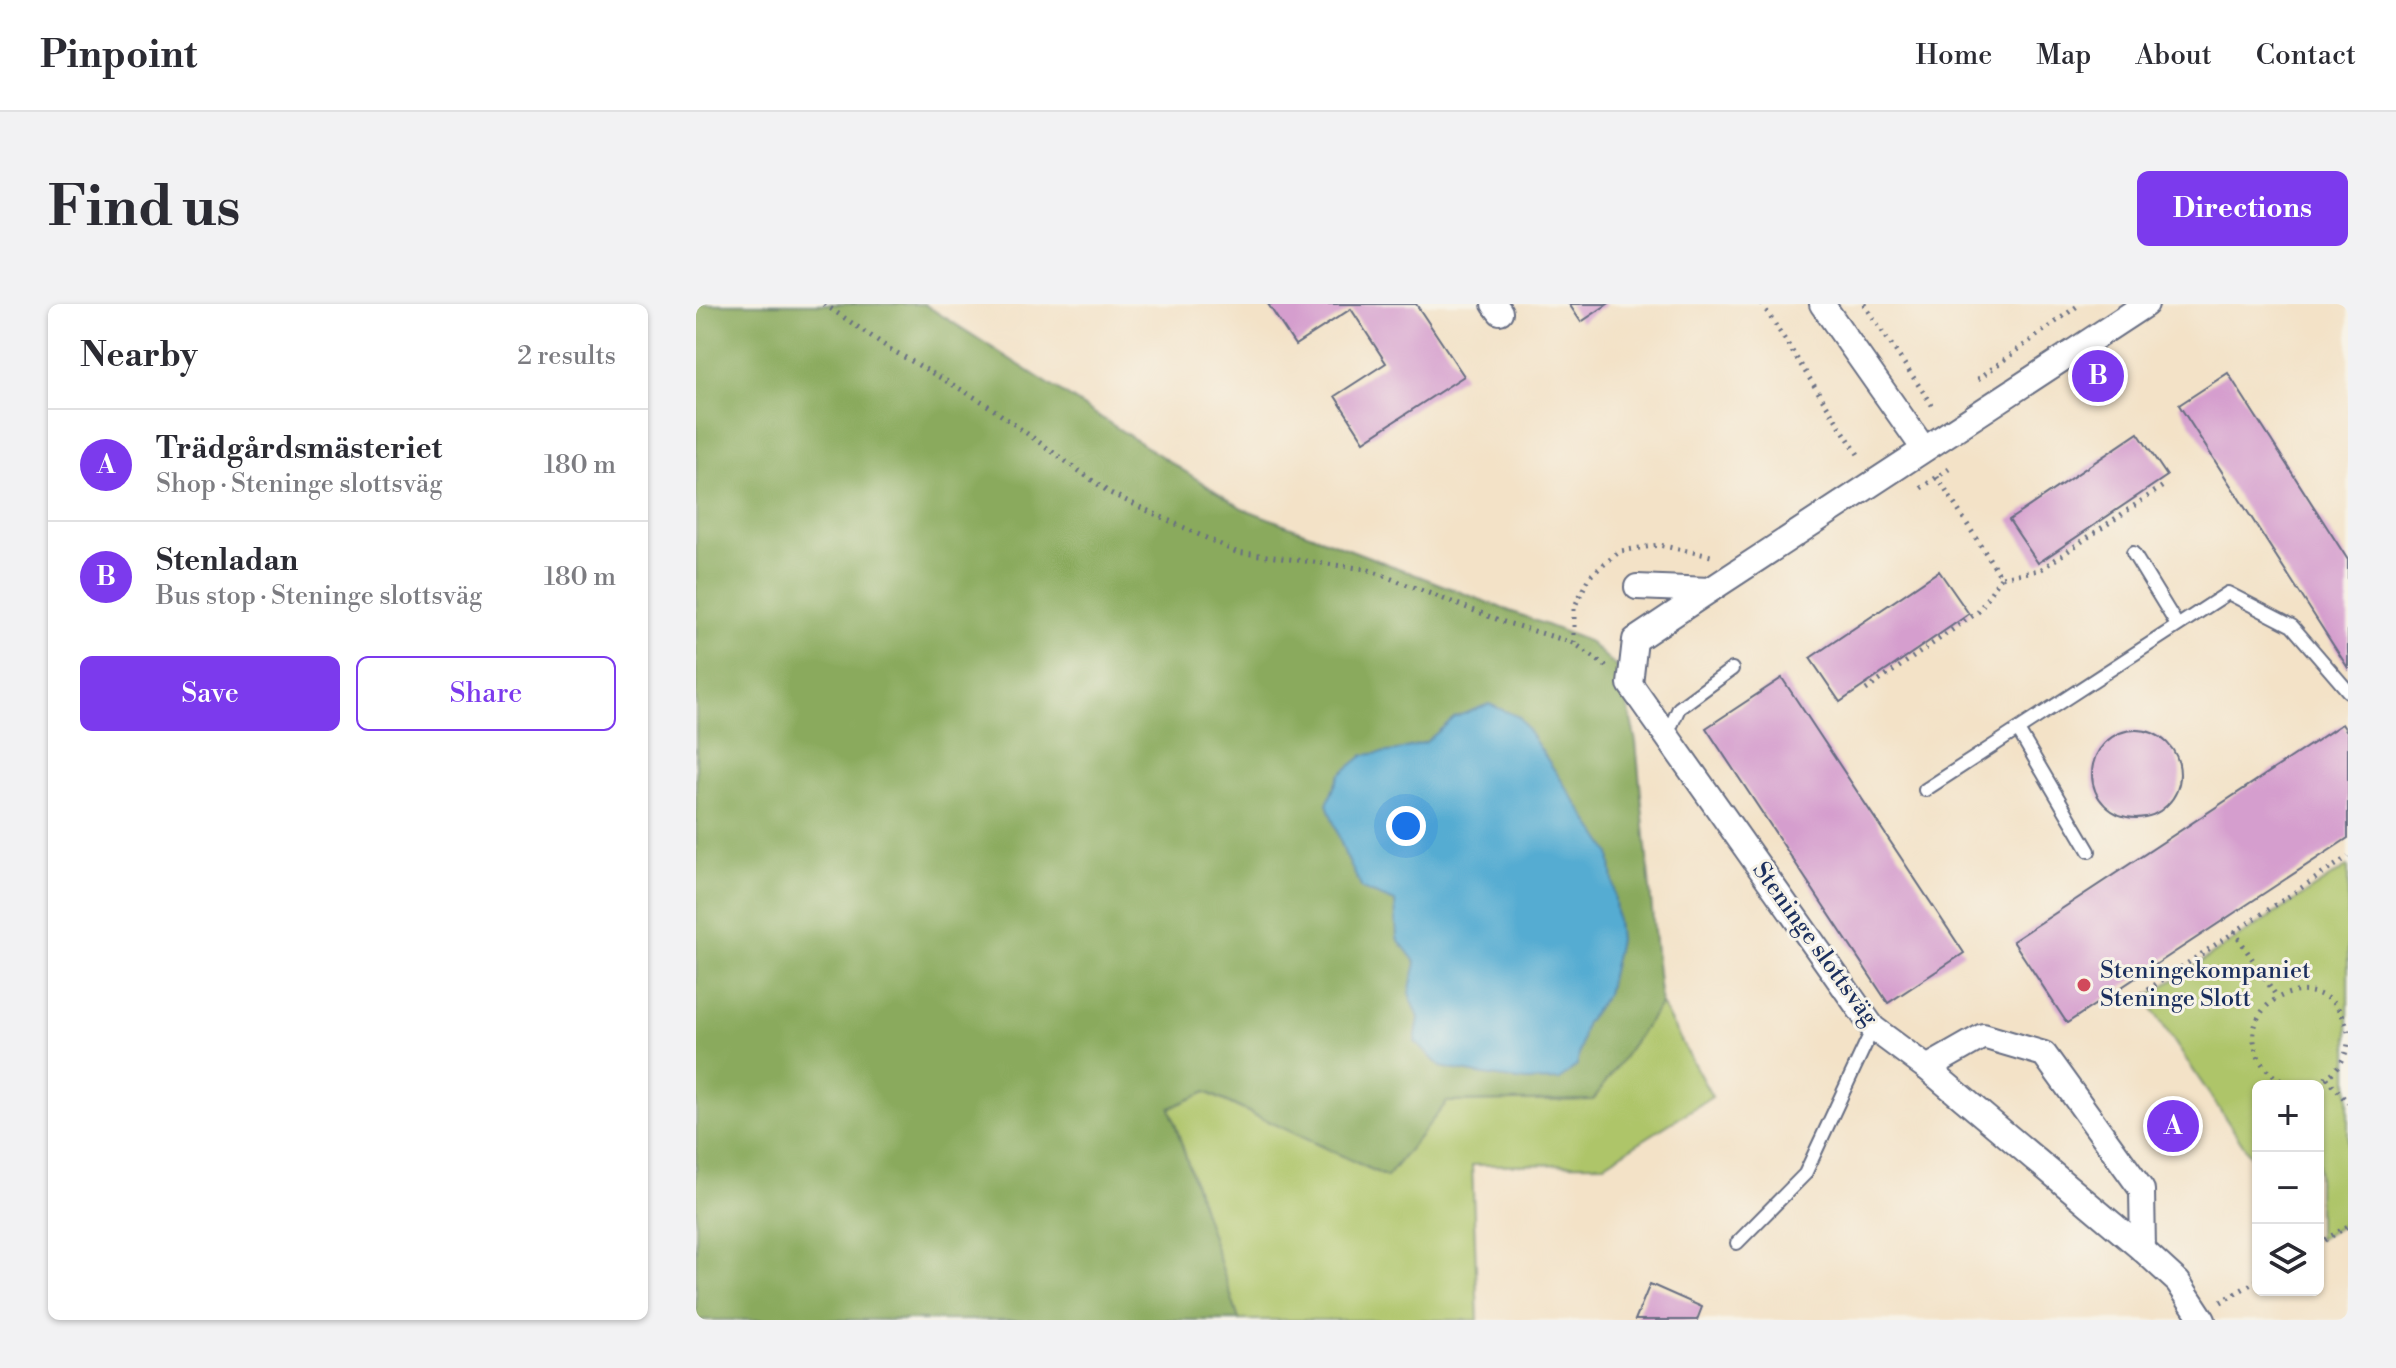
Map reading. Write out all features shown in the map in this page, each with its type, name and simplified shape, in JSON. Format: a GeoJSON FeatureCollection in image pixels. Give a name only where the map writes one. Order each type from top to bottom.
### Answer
{"type":"FeatureCollection","features":[{"type":"Feature","properties":{"kind":"street"},"geometry":{"type":"LineString","coordinates":[[1822,304],[1924,449]]}},
{"type":"Feature","properties":{"kind":"street"},"geometry":{"type":"LineString","coordinates":[[1630,684],[1635,640],[2146,304]]}},
{"type":"Feature","properties":{"kind":"street"},"geometry":{"type":"LineString","coordinates":[[1637,587],[1710,590]]}},
{"type":"Feature","properties":{"kind":"street","name":"Steninge slottsväg"},"geometry":{"type":"LineString","coordinates":[[1630,684],[1873,1028],[1927,1068],[2143,1250],[2178,1282],[2198,1318]]}},
{"type":"Feature","properties":{"kind":"street"},"geometry":{"type":"LineString","coordinates":[[1927,1068],[1983,1036],[2044,1054],[2142,1190],[2143,1250]]}},
{"type":"Feature","properties":{"kind":"lane"},"geometry":{"type":"LineString","coordinates":[[2133,553],[2177,625]]}},
{"type":"Feature","properties":{"kind":"lane"},"geometry":{"type":"LineString","coordinates":[[1925,790],[2228,593],[2292,626],[2348,691]]}},
{"type":"Feature","properties":{"kind":"lane"},"geometry":{"type":"LineString","coordinates":[[1666,737],[1679,708],[1732,669]]}},
{"type":"Feature","properties":{"kind":"lane"},"geometry":{"type":"LineString","coordinates":[[2018,730],[2089,851]]}},
{"type":"Feature","properties":{"kind":"lane"},"geometry":{"type":"LineString","coordinates":[[1737,1243],[1805,1174],[1873,1028]]}},
{"type":"Feature","properties":{"kind":"path"},"geometry":{"type":"LineString","coordinates":[[824,304],[890,349],[983,402],[1110,493],[1236,552],[1366,569],[1504,622],[1574,643],[1630,684]]}},
{"type":"Feature","properties":{"kind":"path"},"geometry":{"type":"LineString","coordinates":[[1762,304],[1861,459]]}},
{"type":"Feature","properties":{"kind":"path"},"geometry":{"type":"LineString","coordinates":[[1864,304],[1934,408]]}},
{"type":"Feature","properties":{"kind":"path"},"geometry":{"type":"LineString","coordinates":[[1970,384],[2080,304]]}},
{"type":"Feature","properties":{"kind":"path"},"geometry":{"type":"LineString","coordinates":[[1849,467],[1946,401]]}},
{"type":"Feature","properties":{"kind":"path"},"geometry":{"type":"LineString","coordinates":[[1937,477],[2001,577]]}},
{"type":"Feature","properties":{"kind":"path"},"geometry":{"type":"LineString","coordinates":[[1866,690],[1978,612],[2001,577],[2040,570],[2166,484]]}},
{"type":"Feature","properties":{"kind":"path"},"geometry":{"type":"LineString","coordinates":[[1574,643],[1574,608],[1589,577],[1620,551],[1659,545],[1715,557]]}},
{"type":"Feature","properties":{"kind":"path"},"geometry":{"type":"LineString","coordinates":[[2141,994],[2348,857]]}},
{"type":"Feature","properties":{"kind":"path"},"geometry":{"type":"LineString","coordinates":[[2234,931],[2277,997]]}},
{"type":"Feature","properties":{"kind":"path"},"geometry":{"type":"LineString","coordinates":[[2348,1032],[2346,1020],[2337,1006],[2324,996],[2309,991],[2292,991],[2277,997],[2266,1007],[2254,1034],[2255,1049],[2261,1063],[2284,1082],[2299,1085],[2314,1084],[2327,1078],[2339,1066],[2348,1043]]}},
{"type":"Feature","properties":{"kind":"path"},"geometry":{"type":"LineString","coordinates":[[2327,1078],[2348,1103]]}},
{"type":"Feature","properties":{"kind":"path"},"geometry":{"type":"LineString","coordinates":[[2324,1240],[2348,1226]]}},
{"type":"Feature","properties":{"kind":"path"},"geometry":{"type":"LineString","coordinates":[[2198,1318],[2252,1284]]}},
{"type":"Feature","properties":{"kind":"green space"},"geometry":{"type":"Polygon","coordinates":[[[696,304],[924,304],[1242,508],[1588,641],[1620,670],[1636,742],[1661,1004],[1593,1100],[1447,1102],[1387,1177],[1206,1092],[1170,1108],[1239,1320],[696,1320],[696,304]]]}},
{"type":"Feature","properties":{"kind":"green space"},"geometry":{"type":"Polygon","coordinates":[[[2348,866],[2348,1222],[2324,1236],[2324,1080],[2252,1080],[2252,1158],[2145,998],[2348,866]]]}},
{"type":"Feature","properties":{"kind":"green space"},"geometry":{"type":"Polygon","coordinates":[[[1661,1004],[1712,1097],[1605,1164],[1472,1165],[1478,1320],[1239,1320],[1169,1108],[1205,1092],[1387,1177],[1447,1102],[1593,1100],[1661,1004]]]}},
{"type":"Feature","properties":{"kind":"water"},"geometry":{"type":"Polygon","coordinates":[[[1489,704],[1519,717],[1610,853],[1619,940],[1607,994],[1585,1024],[1577,1065],[1560,1080],[1526,1081],[1441,1067],[1415,1042],[1419,1018],[1409,993],[1416,963],[1397,938],[1395,902],[1362,889],[1327,804],[1339,775],[1364,755],[1396,751],[1426,742],[1455,717],[1489,704]]]}},
{"type":"Feature","properties":{"kind":"building"},"geometry":{"type":"Polygon","coordinates":[[[1268,304],[1416,304],[1464,376],[1364,441],[1335,396],[1386,363],[1351,309],[1295,345],[1268,304]]]}},
{"type":"Feature","properties":{"kind":"building"},"geometry":{"type":"Polygon","coordinates":[[[1569,304],[1608,304],[1581,322],[1569,304]]]}},
{"type":"Feature","properties":{"kind":"building"},"geometry":{"type":"Polygon","coordinates":[[[2228,373],[2348,560],[2348,668],[2179,405],[2228,373]]]}},
{"type":"Feature","properties":{"kind":"building"},"geometry":{"type":"Polygon","coordinates":[[[2138,433],[2167,476],[2038,563],[2009,520],[2138,433]]]}},
{"type":"Feature","properties":{"kind":"building"},"geometry":{"type":"Polygon","coordinates":[[[1939,571],[1969,614],[1840,702],[1810,658],[1939,571]]]}},
{"type":"Feature","properties":{"kind":"building"},"geometry":{"type":"Polygon","coordinates":[[[1782,678],[1964,953],[1888,1003],[1706,728],[1782,678]]]}},
{"type":"Feature","properties":{"kind":"building"},"geometry":{"type":"Polygon","coordinates":[[[2342,724],[2348,733],[2348,838],[2067,1023],[2013,941],[2342,724]]]}},
{"type":"Feature","properties":{"kind":"building"},"geometry":{"type":"Polygon","coordinates":[[[2136,730],[2161,737],[2173,749],[2180,774],[2173,799],[2161,811],[2136,818],[2111,811],[2099,799],[2092,774],[2099,749],[2111,737],[2136,730]]]}},
{"type":"Feature","properties":{"kind":"building"},"geometry":{"type":"Polygon","coordinates":[[[1650,1284],[1702,1307],[1697,1320],[1635,1320],[1650,1284]]]}},
{"type":"Feature","properties":{"kind":"place","name":"Stenladan"},"geometry":{"type":"Point","coordinates":[2098,376]}},
{"type":"Feature","properties":{"kind":"place","name":"Steningekompaniet Steninge Slott"},"geometry":{"type":"Point","coordinates":[2084,985]}},
{"type":"Feature","properties":{"kind":"place","name":"Trädgårdsmästeriet"},"geometry":{"type":"Point","coordinates":[2173,1126]}}]}
